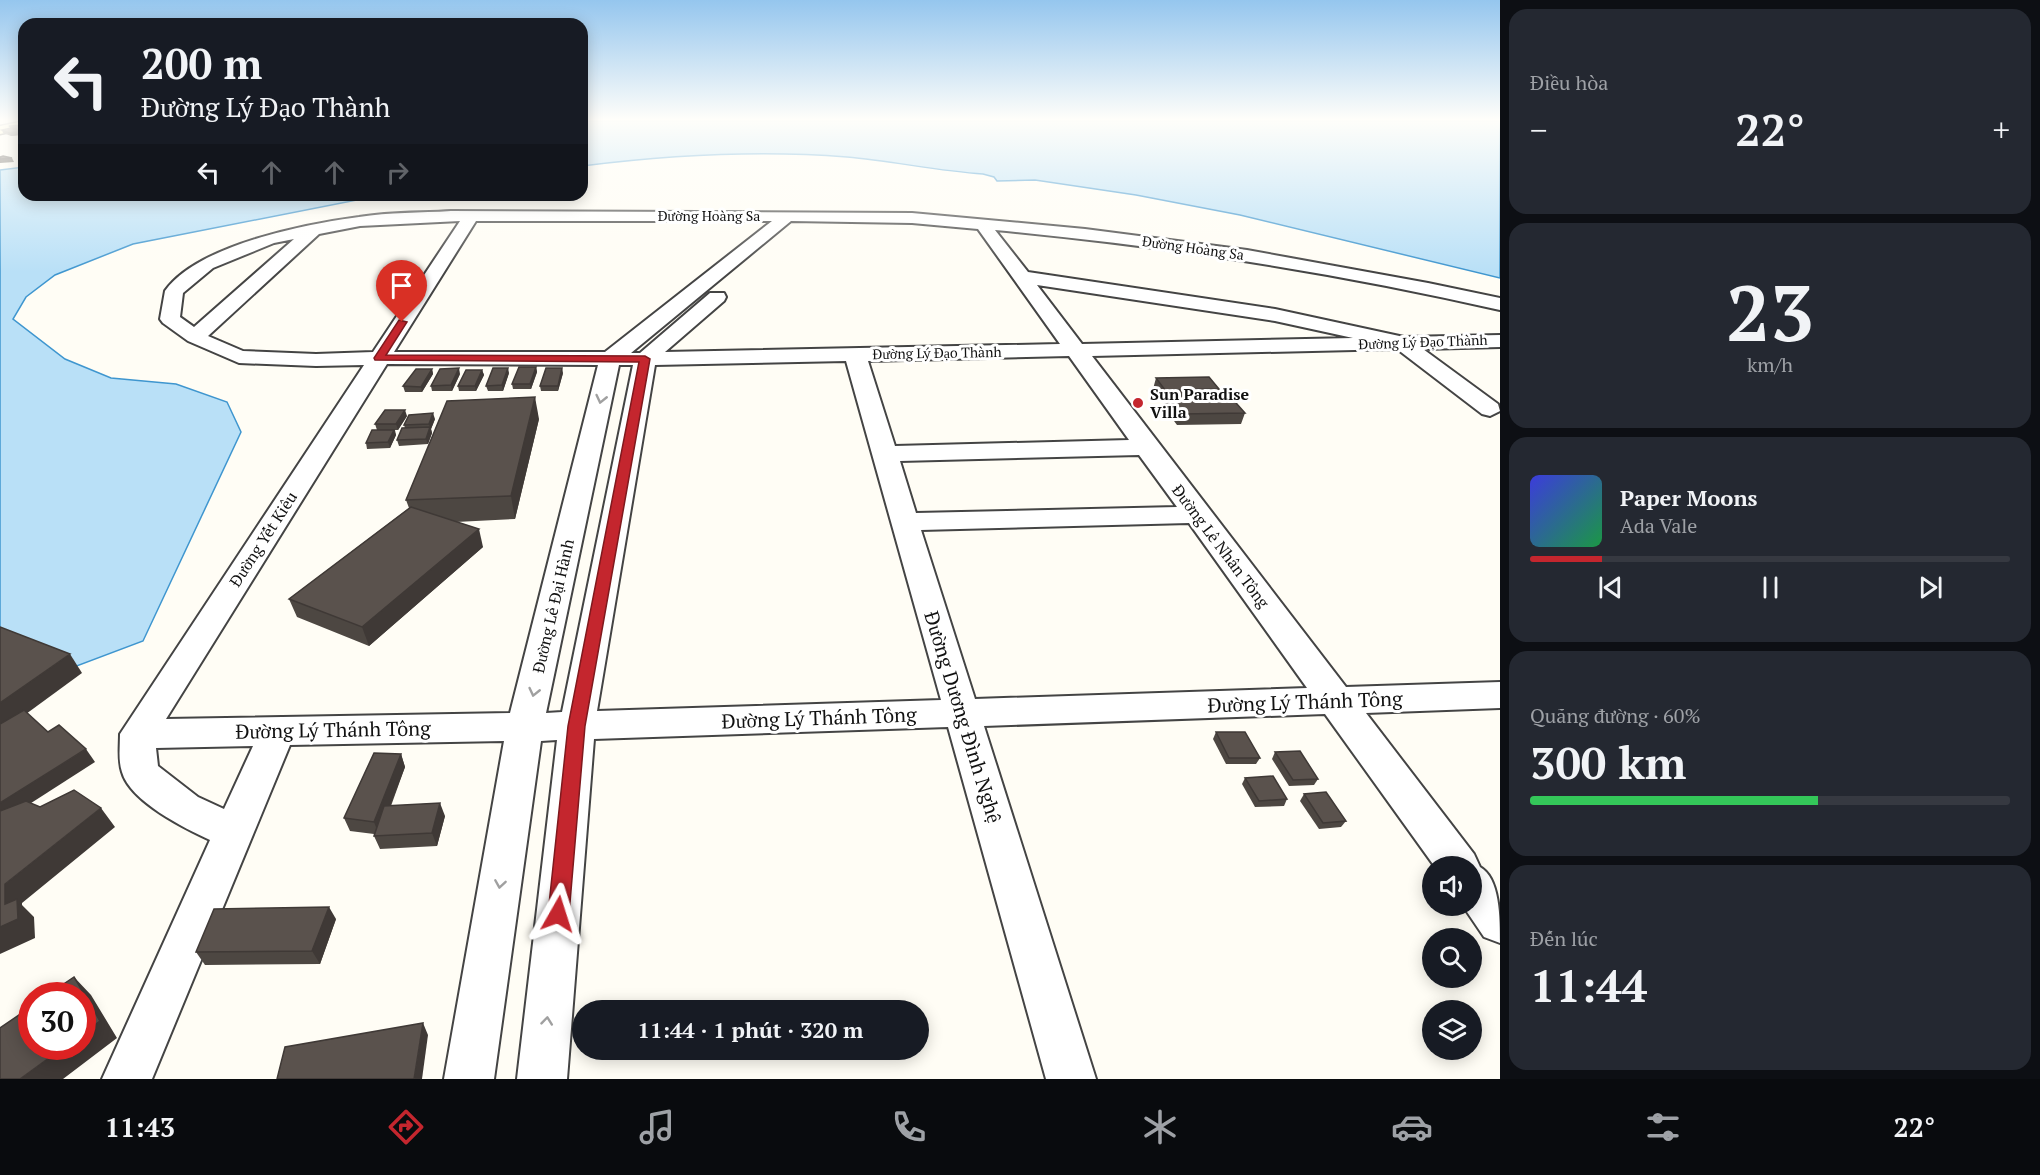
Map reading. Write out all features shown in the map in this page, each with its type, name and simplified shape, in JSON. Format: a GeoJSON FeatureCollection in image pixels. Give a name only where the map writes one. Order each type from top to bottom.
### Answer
{"type":"FeatureCollection","features":[{"type":"Feature","properties":{"kind":"street","name":"Đường Yết Kiêu"},"geometry":{"type":"LineString","coordinates":[[138,734],[471,216]]}},
{"type":"Feature","properties":{"kind":"street","name":"Đường Hoàng Sa"},"geometry":{"type":"LineString","coordinates":[[379,358],[316,360],[239,357],[195,337],[170,319],[174,291],[207,264],[270,239],[316,228],[406,217],[799,216],[912,218],[1084,234],[1247,255],[1428,288],[1500,304]]}},
{"type":"Feature","properties":{"kind":"street"},"geometry":{"type":"LineString","coordinates":[[542,1079],[577,726],[645,359],[799,216]]}},
{"type":"Feature","properties":{"kind":"street"},"geometry":{"type":"LineString","coordinates":[[610,359],[799,216]]}},
{"type":"Feature","properties":{"kind":"street","name":"Đường Lê Nhân Tông"},"geometry":{"type":"LineString","coordinates":[[983,225],[1451,856]]}},
{"type":"Feature","properties":{"kind":"street"},"geometry":{"type":"LineString","coordinates":[[195,337],[316,228]]}},
{"type":"Feature","properties":{"kind":"street"},"geometry":{"type":"LineString","coordinates":[[1022,277],[1275,315],[1400,342],[1490,409]]}},
{"type":"Feature","properties":{"kind":"street","name":"Đường Lý Đạo Thành"},"geometry":{"type":"LineString","coordinates":[[379,358],[645,359],[1077,351],[1400,342],[1499,333]]}},
{"type":"Feature","properties":{"kind":"street","name":"Đường Dương Đình Nghệ"},"geometry":{"type":"LineString","coordinates":[[855,354],[1071,1079]]}},
{"type":"Feature","properties":{"kind":"street","name":"Đường Lê Đại Hành"},"geometry":{"type":"LineString","coordinates":[[468,1079],[525,727],[610,359]]}},
{"type":"Feature","properties":{"kind":"street"},"geometry":{"type":"LineString","coordinates":[[885,454],[1148,447]]}},
{"type":"Feature","properties":{"kind":"street"},"geometry":{"type":"LineString","coordinates":[[905,522],[1198,515]]}},
{"type":"Feature","properties":{"kind":"street","name":"Đường Lý Thánh Tông"},"geometry":{"type":"LineString","coordinates":[[138,734],[577,726],[1500,695]]}},
{"type":"Feature","properties":{"kind":"street"},"geometry":{"type":"LineString","coordinates":[[128,1079],[278,731]]}},
{"type":"Feature","properties":{"kind":"street"},"geometry":{"type":"LineString","coordinates":[[138,734],[138,762],[141,774],[184,809],[234,832]]}},
{"type":"Feature","properties":{"kind":"street"},"geometry":{"type":"LineString","coordinates":[[1482,898],[1500,922]]}},
{"type":"Feature","properties":{"kind":"water"},"geometry":{"type":"Polygon","coordinates":[[[0,171],[18,171],[18,201],[352,201],[133,244],[55,275],[26,297],[13,319],[65,359],[111,378],[176,384],[227,402],[241,432],[143,641],[74,667],[0,638],[0,171]]]}},
{"type":"Feature","properties":{"kind":"water"},"geometry":{"type":"Polygon","coordinates":[[[953,171],[1500,171],[1500,278],[1240,215],[1136,195],[1035,180],[997,181],[994,177],[953,171]]]}},
{"type":"Feature","properties":{"kind":"building"},"geometry":{"type":"Polygon","coordinates":[[[519,367],[536,367],[530,384],[512,384],[519,367]]]}},
{"type":"Feature","properties":{"kind":"building"},"geometry":{"type":"Polygon","coordinates":[[[459,368],[451,385],[431,386],[440,369],[459,368]]]}},
{"type":"Feature","properties":{"kind":"building"},"geometry":{"type":"Polygon","coordinates":[[[493,368],[508,368],[502,385],[486,386],[493,368]]]}},
{"type":"Feature","properties":{"kind":"building"},"geometry":{"type":"Polygon","coordinates":[[[546,368],[562,368],[558,386],[540,386],[546,368]]]}},
{"type":"Feature","properties":{"kind":"building"},"geometry":{"type":"Polygon","coordinates":[[[416,369],[432,369],[421,387],[403,386],[416,369]]]}},
{"type":"Feature","properties":{"kind":"building"},"geometry":{"type":"Polygon","coordinates":[[[466,370],[482,370],[475,386],[458,386],[466,370]]]}},
{"type":"Feature","properties":{"kind":"building"},"geometry":{"type":"Polygon","coordinates":[[[1209,377],[1219,389],[1165,390],[1156,378],[1209,377]]]}},
{"type":"Feature","properties":{"kind":"building"},"geometry":{"type":"Polygon","coordinates":[[[1229,395],[1245,413],[1181,414],[1167,396],[1229,395]]]}},
{"type":"Feature","properties":{"kind":"building"},"geometry":{"type":"Polygon","coordinates":[[[535,397],[511,496],[406,500],[447,401],[535,397]]]}},
{"type":"Feature","properties":{"kind":"building"},"geometry":{"type":"Polygon","coordinates":[[[385,410],[405,410],[396,424],[375,424],[385,410]]]}},
{"type":"Feature","properties":{"kind":"building"},"geometry":{"type":"Polygon","coordinates":[[[433,413],[429,424],[404,425],[409,415],[433,413]]]}},
{"type":"Feature","properties":{"kind":"building"},"geometry":{"type":"Polygon","coordinates":[[[430,427],[426,439],[397,440],[402,428],[430,427]]]}},
{"type":"Feature","properties":{"kind":"building"},"geometry":{"type":"Polygon","coordinates":[[[372,430],[394,430],[388,442],[366,443],[372,430]]]}},
{"type":"Feature","properties":{"kind":"building"},"geometry":{"type":"Polygon","coordinates":[[[411,507],[479,529],[362,627],[289,599],[411,507]]]}},
{"type":"Feature","properties":{"kind":"building"},"geometry":{"type":"Polygon","coordinates":[[[0,627],[70,654],[0,703],[0,627]]]}},
{"type":"Feature","properties":{"kind":"building"},"geometry":{"type":"Polygon","coordinates":[[[24,710],[48,732],[59,725],[86,749],[0,803],[0,724],[24,710]]]}},
{"type":"Feature","properties":{"kind":"building"},"geometry":{"type":"Polygon","coordinates":[[[1216,732],[1245,732],[1260,758],[1229,758],[1216,732]]]}},
{"type":"Feature","properties":{"kind":"building"},"geometry":{"type":"Polygon","coordinates":[[[1300,751],[1318,779],[1293,780],[1275,752],[1300,751]]]}},
{"type":"Feature","properties":{"kind":"building"},"geometry":{"type":"Polygon","coordinates":[[[374,753],[401,754],[374,822],[344,818],[374,753]]]}},
{"type":"Feature","properties":{"kind":"building"},"geometry":{"type":"Polygon","coordinates":[[[1273,776],[1287,799],[1259,801],[1245,778],[1273,776]]]}},
{"type":"Feature","properties":{"kind":"building"},"geometry":{"type":"Polygon","coordinates":[[[74,790],[101,808],[5,884],[5,904],[17,899],[18,919],[0,927],[0,811],[26,801],[40,807],[74,790]]]}},
{"type":"Feature","properties":{"kind":"building"},"geometry":{"type":"Polygon","coordinates":[[[1326,792],[1346,821],[1323,823],[1304,794],[1326,792]]]}},
{"type":"Feature","properties":{"kind":"building"},"geometry":{"type":"Polygon","coordinates":[[[440,803],[432,833],[374,836],[384,806],[440,803]]]}},
{"type":"Feature","properties":{"kind":"building"},"geometry":{"type":"Polygon","coordinates":[[[329,907],[312,951],[196,952],[214,909],[329,907]]]}},
{"type":"Feature","properties":{"kind":"building"},"geometry":{"type":"Polygon","coordinates":[[[74,977],[77,982],[67,982],[74,977]]]}},
{"type":"Feature","properties":{"kind":"building"},"geometry":{"type":"Polygon","coordinates":[[[18,1016],[18,1060],[46,1060],[20,1079],[0,1079],[0,1028],[18,1016]]]}},
{"type":"Feature","properties":{"kind":"building"},"geometry":{"type":"Polygon","coordinates":[[[423,1023],[414,1079],[277,1079],[285,1047],[423,1023]]]}},
{"type":"Feature","properties":{"kind":"place","name":"Sun Paradise Villa"},"geometry":{"type":"Point","coordinates":[1138,403]}},
{"type":"Feature","properties":{"kind":"route"},"geometry":{"type":"LineString","coordinates":[[402,322],[379,358],[645,359],[577,726],[558,914]]}}]}
